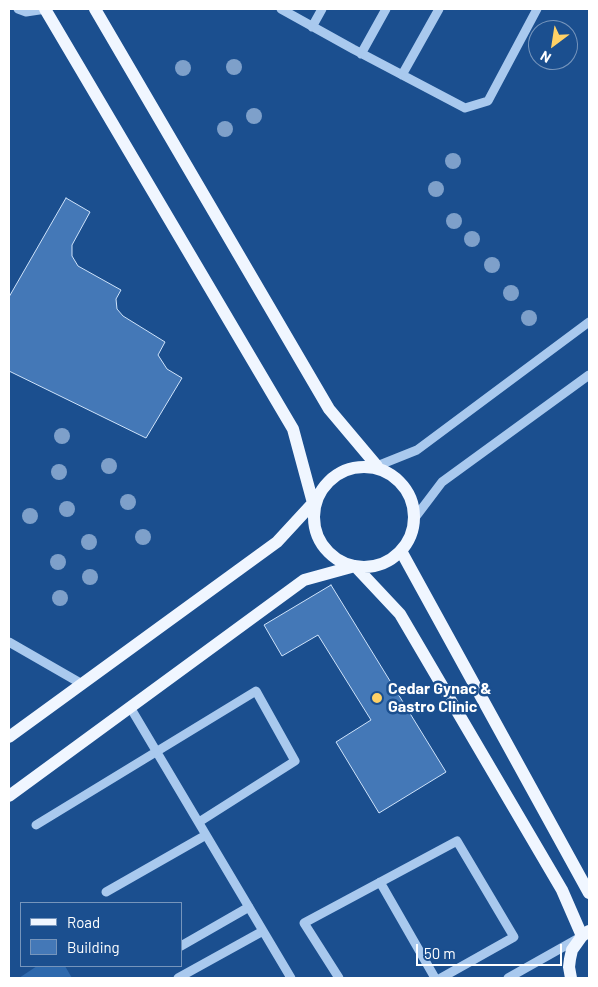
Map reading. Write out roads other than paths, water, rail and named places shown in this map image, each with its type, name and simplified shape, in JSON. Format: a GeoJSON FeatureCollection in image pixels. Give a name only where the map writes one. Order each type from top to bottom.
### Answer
{"type":"FeatureCollection","features":[{"type":"Feature","properties":{"kind":"main road"},"geometry":{"type":"LineString","coordinates":[[45,9],[293,429],[313,503],[313,520],[317,536],[325,550],[338,560],[355,566],[372,567],[388,561],[401,551],[410,536],[414,519],[412,502],[404,487],[393,476],[377,466],[329,409],[95,9]]}},
{"type":"Feature","properties":{"kind":"main road"},"geometry":{"type":"LineString","coordinates":[[9,736],[277,542],[313,503],[321,489],[332,477],[346,469],[377,466]]}},
{"type":"Feature","properties":{"kind":"main road"},"geometry":{"type":"LineString","coordinates":[[401,551],[589,893]]}},
{"type":"Feature","properties":{"kind":"main road"},"geometry":{"type":"LineString","coordinates":[[9,796],[304,580],[355,566]]}},
{"type":"Feature","properties":{"kind":"main road"},"geometry":{"type":"LineString","coordinates":[[355,566],[400,614],[586,933],[572,950],[569,967],[571,978]]}},
{"type":"Feature","properties":{"kind":"street"},"geometry":{"type":"LineString","coordinates":[[18,9],[26,12],[45,9]]}},
{"type":"Feature","properties":{"kind":"street"},"geometry":{"type":"LineString","coordinates":[[281,9],[361,54],[465,108],[488,101],[537,9]]}},
{"type":"Feature","properties":{"kind":"street"},"geometry":{"type":"LineString","coordinates":[[312,26],[322,9]]}},
{"type":"Feature","properties":{"kind":"street"},"geometry":{"type":"LineString","coordinates":[[361,54],[386,9]]}},
{"type":"Feature","properties":{"kind":"street"},"geometry":{"type":"LineString","coordinates":[[402,75],[439,9]]}},
{"type":"Feature","properties":{"kind":"street"},"geometry":{"type":"LineString","coordinates":[[377,466],[416,450],[589,322]]}},
{"type":"Feature","properties":{"kind":"street"},"geometry":{"type":"LineString","coordinates":[[414,519],[442,482],[589,375]]}},
{"type":"Feature","properties":{"kind":"street"},"geometry":{"type":"LineString","coordinates":[[9,642],[82,684]]}},
{"type":"Feature","properties":{"kind":"street"},"geometry":{"type":"LineString","coordinates":[[36,825],[256,690],[295,762],[199,822]]}},
{"type":"Feature","properties":{"kind":"street"},"geometry":{"type":"LineString","coordinates":[[130,707],[291,978]]}},
{"type":"Feature","properties":{"kind":"street"},"geometry":{"type":"LineString","coordinates":[[106,892],[206,835]]}},
{"type":"Feature","properties":{"kind":"street"},"geometry":{"type":"LineString","coordinates":[[339,978],[304,922],[457,841],[514,937],[441,978]]}},
{"type":"Feature","properties":{"kind":"street"},"geometry":{"type":"LineString","coordinates":[[380,882],[435,978]]}},
{"type":"Feature","properties":{"kind":"street"},"geometry":{"type":"LineString","coordinates":[[182,945],[249,907]]}},
{"type":"Feature","properties":{"kind":"street"},"geometry":{"type":"LineString","coordinates":[[178,978],[263,931]]}},
{"type":"Feature","properties":{"kind":"street"},"geometry":{"type":"LineString","coordinates":[[508,978],[586,933]]}},
{"type":"Feature","properties":{"kind":"place","name":"Cedar Gynac & Gastro Clinic"},"geometry":{"type":"Point","coordinates":[377,698]}}]}
